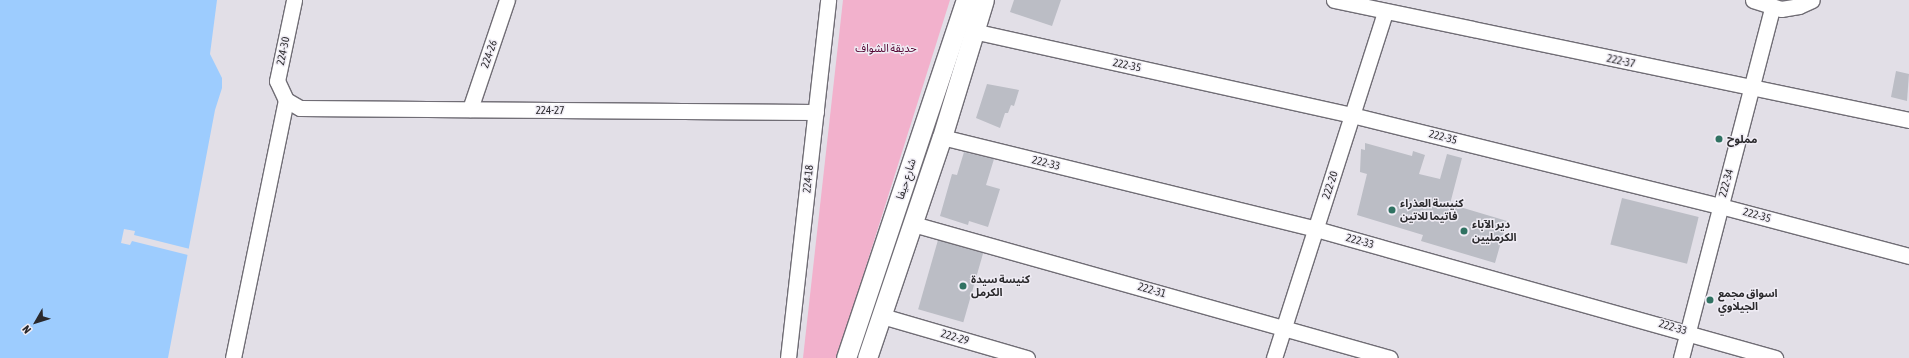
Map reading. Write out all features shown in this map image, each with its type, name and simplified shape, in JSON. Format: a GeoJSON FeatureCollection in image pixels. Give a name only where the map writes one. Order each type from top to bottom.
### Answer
{"type":"FeatureCollection","features":[{"type":"Feature","properties":{"kind":"main road","name":"شارع حيفا"},"geometry":{"type":"LineString","coordinates":[[846,358],[966,0]]}},
{"type":"Feature","properties":{"kind":"main road","name":"شارع حيفا"},"geometry":{"type":"LineString","coordinates":[[868,358],[942,137],[973,31],[984,0]]}},
{"type":"Feature","properties":{"kind":"street","name":"224-30"},"geometry":{"type":"LineString","coordinates":[[286,100],[277,81],[294,0]]}},
{"type":"Feature","properties":{"kind":"street","name":"224-26"},"geometry":{"type":"LineString","coordinates":[[470,109],[508,0]]}},
{"type":"Feature","properties":{"kind":"street","name":"224-18"},"geometry":{"type":"LineString","coordinates":[[788,358],[828,0]]}},
{"type":"Feature","properties":{"kind":"street","name":"222-37"},"geometry":{"type":"LineString","coordinates":[[1334,0],[1385,12],[1909,120]]}},
{"type":"Feature","properties":{"kind":"street"},"geometry":{"type":"LineString","coordinates":[[1753,0],[1772,8],[1790,8],[1812,0]]}},
{"type":"Feature","properties":{"kind":"street","name":"222-34"},"geometry":{"type":"LineString","coordinates":[[1681,358],[1772,8]]}},
{"type":"Feature","properties":{"kind":"street","name":"222-20"},"geometry":{"type":"LineString","coordinates":[[1274,358],[1385,12]]}},
{"type":"Feature","properties":{"kind":"street","name":"222-35"},"geometry":{"type":"LineString","coordinates":[[973,31],[1352,115],[1720,206],[1909,256]]}},
{"type":"Feature","properties":{"kind":"street","name":"224-27"},"geometry":{"type":"LineString","coordinates":[[286,100],[300,108],[816,112]]}},
{"type":"Feature","properties":{"kind":"street"},"geometry":{"type":"LineString","coordinates":[[233,358],[286,100]]}},
{"type":"Feature","properties":{"kind":"street","name":"222-33"},"geometry":{"type":"LineString","coordinates":[[942,137],[1316,229],[1688,331],[1775,358]]}},
{"type":"Feature","properties":{"kind":"street","name":"222-31"},"geometry":{"type":"LineString","coordinates":[[913,224],[1390,358]]}},
{"type":"Feature","properties":{"kind":"street","name":"222-29"},"geometry":{"type":"LineString","coordinates":[[882,316],[1027,358]]}},
{"type":"Feature","properties":{"kind":"green space","name":"حديقة الشواف"},"geometry":{"type":"Polygon","coordinates":[[[843,0],[950,0],[837,358],[803,358],[843,0]]]}},
{"type":"Feature","properties":{"kind":"water"},"geometry":{"type":"Polygon","coordinates":[[[0,0],[217,0],[210,54],[222,78],[222,88],[215,110],[168,358],[0,358],[0,0]]]}},
{"type":"Feature","properties":{"kind":"pier"},"geometry":{"type":"Polygon","coordinates":[[[124,229],[135,231],[134,235],[190,249],[188,255],[132,241],[130,245],[121,243],[124,229]]]}},
{"type":"Feature","properties":{"kind":"building"},"geometry":{"type":"Polygon","coordinates":[[[1014,0],[1061,0],[1052,26],[1010,12],[1014,0]]]}},
{"type":"Feature","properties":{"kind":"building"},"geometry":{"type":"Polygon","coordinates":[[[1896,71],[1909,74],[1907,101],[1891,97],[1896,71]]]}},
{"type":"Feature","properties":{"kind":"building"},"geometry":{"type":"Polygon","coordinates":[[[987,84],[1019,90],[1014,106],[1011,105],[1008,113],[1005,113],[1000,128],[976,118],[987,84]]]}},
{"type":"Feature","properties":{"kind":"building"},"geometry":{"type":"Polygon","coordinates":[[[1365,143],[1412,156],[1413,151],[1425,155],[1419,174],[1440,179],[1447,154],[1462,158],[1450,204],[1507,221],[1495,263],[1421,241],[1423,235],[1357,215],[1367,174],[1360,172],[1361,149],[1365,150],[1365,143]]]}},
{"type":"Feature","properties":{"kind":"building"},"geometry":{"type":"Polygon","coordinates":[[[964,152],[994,159],[986,185],[1000,189],[988,227],[969,221],[968,225],[940,216],[952,174],[957,175],[964,152]]]}},
{"type":"Feature","properties":{"kind":"building"},"geometry":{"type":"Polygon","coordinates":[[[1622,198],[1699,217],[1687,264],[1610,245],[1622,198]]]}},
{"type":"Feature","properties":{"kind":"building"},"geometry":{"type":"Polygon","coordinates":[[[938,240],[983,253],[963,322],[918,309],[938,240]]]}},
{"type":"Feature","properties":{"kind":"place","name":"مملوح"},"geometry":{"type":"Point","coordinates":[1719,139]}},
{"type":"Feature","properties":{"kind":"place","name":"كنيسة العذراء فاتيما للاتين"},"geometry":{"type":"Point","coordinates":[1392,210]}},
{"type":"Feature","properties":{"kind":"place","name":"دير الآباء الكرمليين"},"geometry":{"type":"Point","coordinates":[1464,231]}},
{"type":"Feature","properties":{"kind":"place","name":"كنيسة سيدة الكرمل"},"geometry":{"type":"Point","coordinates":[963,286]}},
{"type":"Feature","properties":{"kind":"place","name":"اسواق مجمع الجيلاوي"},"geometry":{"type":"Point","coordinates":[1710,300]}}]}
